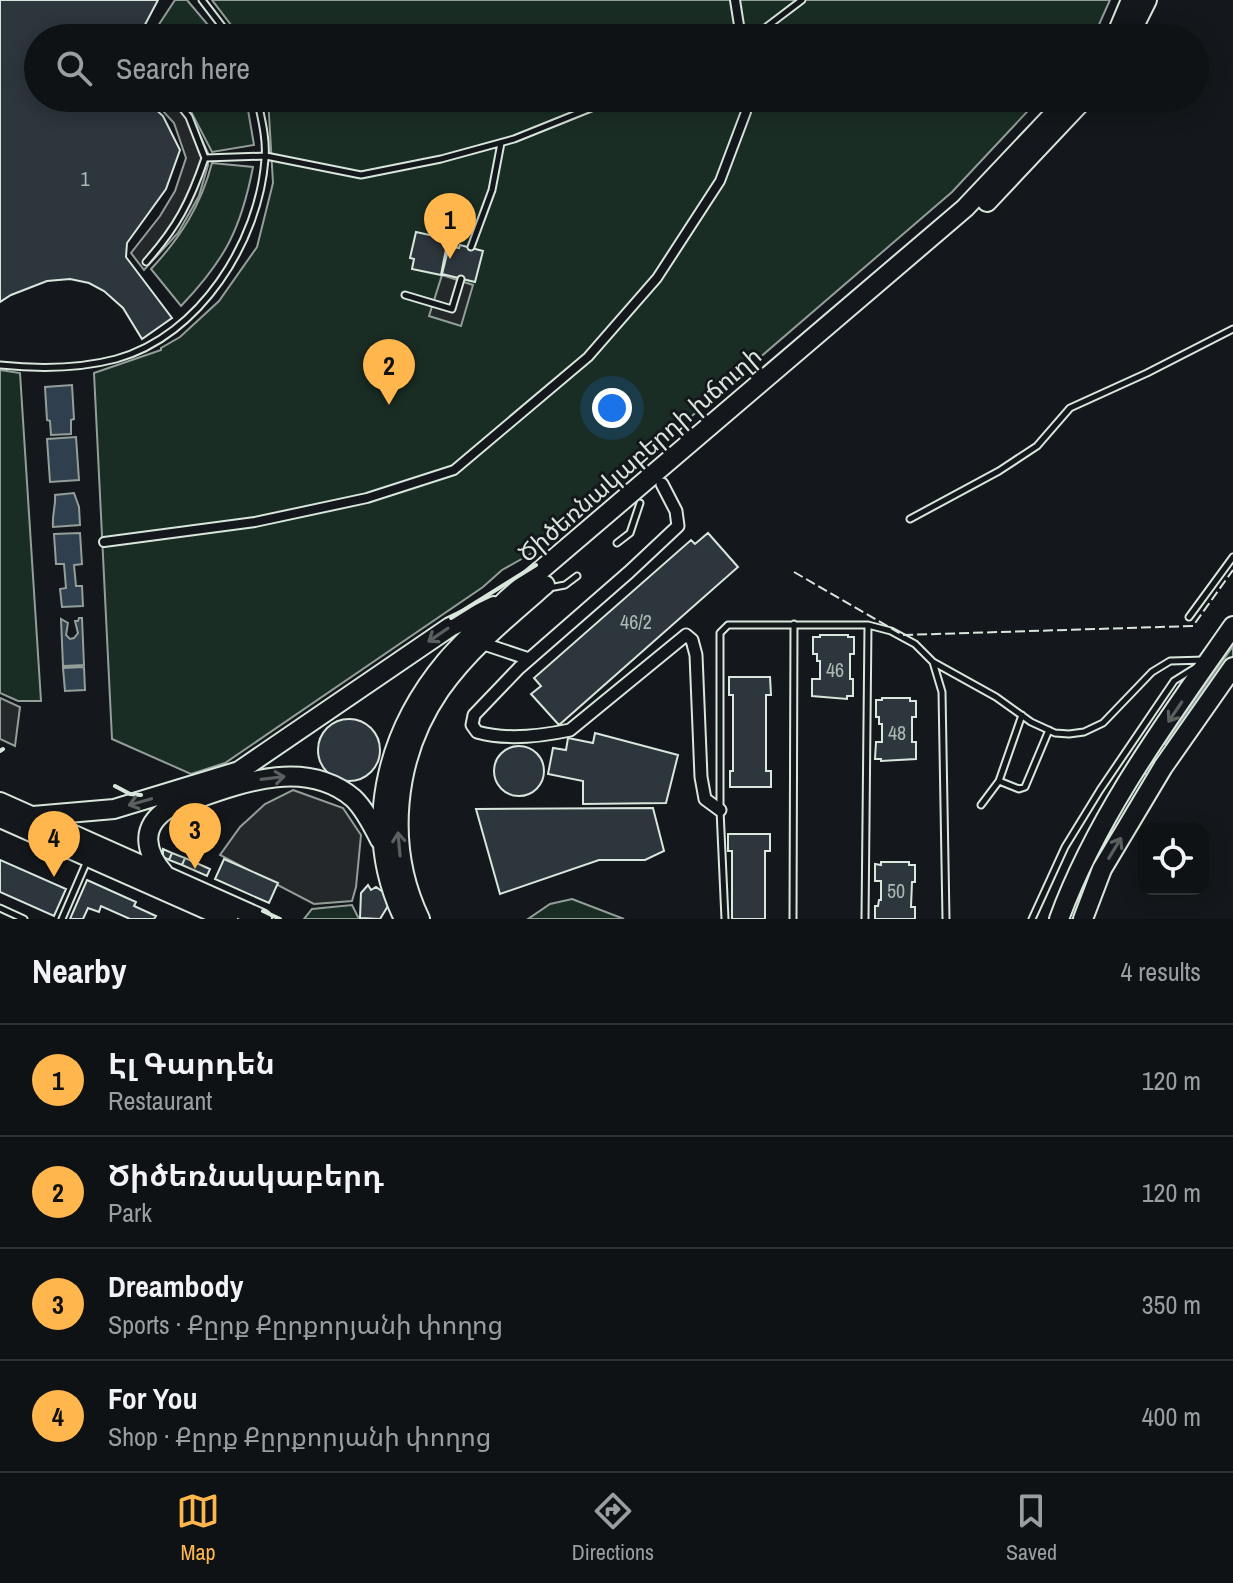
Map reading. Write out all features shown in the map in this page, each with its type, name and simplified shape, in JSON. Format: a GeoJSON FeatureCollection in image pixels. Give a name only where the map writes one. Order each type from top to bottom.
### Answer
{"type":"FeatureCollection","features":[{"type":"Feature","properties":{"kind":"main road"},"geometry":{"type":"LineString","coordinates":[[1121,24],[1131,0]]}},
{"type":"Feature","properties":{"kind":"main road"},"geometry":{"type":"LineString","coordinates":[[1135,24],[1147,0]]}},
{"type":"Feature","properties":{"kind":"main road","name":"Ծիծեռնակաբերդի խճուղի"},"geometry":{"type":"LineString","coordinates":[[404,919],[386,870],[381,805],[384,787],[412,711],[447,661],[507,599],[965,208],[1056,112]]}},
{"type":"Feature","properties":{"kind":"main road","name":"Ծիծեռնակաբերդի խճուղի"},"geometry":{"type":"LineString","coordinates":[[420,919],[407,887],[398,838],[402,781],[408,759],[440,690],[466,659],[540,589],[970,219],[1072,112]]}},
{"type":"Feature","properties":{"kind":"main road"},"geometry":{"type":"LineString","coordinates":[[33,816],[114,809],[239,771],[450,627],[507,599]]}},
{"type":"Feature","properties":{"kind":"main road"},"geometry":{"type":"LineString","coordinates":[[1214,654],[1233,613]]}},
{"type":"Feature","properties":{"kind":"main road"},"geometry":{"type":"LineString","coordinates":[[1059,919],[1096,837],[1145,757],[1233,626]]}},
{"type":"Feature","properties":{"kind":"main road"},"geometry":{"type":"LineString","coordinates":[[1083,919],[1102,869],[1163,767],[1233,667]]}},
{"type":"Feature","properties":{"kind":"main road"},"geometry":{"type":"LineString","coordinates":[[1145,757],[1163,767]]}},
{"type":"Feature","properties":{"kind":"main road"},"geometry":{"type":"LineString","coordinates":[[165,875],[148,850],[152,825],[158,815],[169,808],[262,779],[293,775],[323,781],[354,799],[382,843]]}},
{"type":"Feature","properties":{"kind":"main road"},"geometry":{"type":"LineString","coordinates":[[0,802],[262,919]]}},
{"type":"Feature","properties":{"kind":"main road"},"geometry":{"type":"LineString","coordinates":[[0,818],[228,919]]}},
{"type":"Feature","properties":{"kind":"main road"},"geometry":{"type":"LineString","coordinates":[[95,860],[202,919]]}},
{"type":"Feature","properties":{"kind":"street"},"geometry":{"type":"LineString","coordinates":[[735,0],[740,24]]}},
{"type":"Feature","properties":{"kind":"street"},"geometry":{"type":"LineString","coordinates":[[104,542],[255,522],[367,498],[454,470],[588,357],[657,278],[720,181],[746,112]]}},
{"type":"Feature","properties":{"kind":"street"},"geometry":{"type":"LineString","coordinates":[[662,484],[676,511],[678,526],[529,659],[474,715],[472,725],[477,732],[491,736],[552,734],[570,730],[686,635],[692,640],[696,655],[705,799],[720,810]]}},
{"type":"Feature","properties":{"kind":"street"},"geometry":{"type":"LineString","coordinates":[[487,645],[529,659]]}},
{"type":"Feature","properties":{"kind":"lane"},"geometry":{"type":"LineString","coordinates":[[202,0],[220,24]]}},
{"type":"Feature","properties":{"kind":"lane"},"geometry":{"type":"LineString","coordinates":[[770,24],[802,0]]}},
{"type":"Feature","properties":{"kind":"lane"},"geometry":{"type":"LineString","coordinates":[[146,262],[173,232],[194,193],[205,158],[185,112]]}},
{"type":"Feature","properties":{"kind":"lane"},"geometry":{"type":"LineString","coordinates":[[0,365],[27,368],[85,365],[118,358],[170,331],[209,294],[231,265],[249,232],[260,197],[266,156],[259,112]]}},
{"type":"Feature","properties":{"kind":"lane"},"geometry":{"type":"LineString","coordinates":[[205,158],[266,156],[361,175],[501,143],[580,112]]}},
{"type":"Feature","properties":{"kind":"lane"},"geometry":{"type":"LineString","coordinates":[[471,247],[492,190],[501,143]]}},
{"type":"Feature","properties":{"kind":"lane"},"geometry":{"type":"LineString","coordinates":[[405,295],[452,309],[461,279]]}},
{"type":"Feature","properties":{"kind":"lane"},"geometry":{"type":"LineString","coordinates":[[910,519],[999,471],[1037,446],[1070,408],[1233,329]]}},
{"type":"Feature","properties":{"kind":"lane"},"geometry":{"type":"LineString","coordinates":[[617,543],[630,533],[640,503]]}},
{"type":"Feature","properties":{"kind":"lane"},"geometry":{"type":"LineString","coordinates":[[1189,617],[1233,557]]}},
{"type":"Feature","properties":{"kind":"lane"},"geometry":{"type":"LineString","coordinates":[[540,589],[565,585],[577,576]]}},
{"type":"Feature","properties":{"kind":"lane"},"geometry":{"type":"LineString","coordinates":[[793,919],[794,624]]}},
{"type":"Feature","properties":{"kind":"lane"},"geometry":{"type":"LineString","coordinates":[[725,919],[720,810],[720,633],[728,625],[868,625],[891,631],[915,644],[933,662],[1022,715],[1049,730],[1069,734],[1084,732],[1103,723],[1152,672],[1170,661],[1214,654]]}},
{"type":"Feature","properties":{"kind":"lane"},"geometry":{"type":"LineString","coordinates":[[865,919],[868,625]]}},
{"type":"Feature","properties":{"kind":"lane"},"geometry":{"type":"LineString","coordinates":[[1032,919],[1065,847],[1159,701],[1174,681],[1214,654]]}},
{"type":"Feature","properties":{"kind":"lane"},"geometry":{"type":"LineString","coordinates":[[933,662],[942,692],[946,919]]}},
{"type":"Feature","properties":{"kind":"lane"},"geometry":{"type":"LineString","coordinates":[[981,805],[999,781],[1022,715]]}},
{"type":"Feature","properties":{"kind":"lane"},"geometry":{"type":"LineString","coordinates":[[999,781],[1019,789],[1025,787],[1049,730]]}},
{"type":"Feature","properties":{"kind":"lane"},"geometry":{"type":"LineString","coordinates":[[62,919],[95,860]]}},
{"type":"Feature","properties":{"kind":"lane"},"geometry":{"type":"LineString","coordinates":[[0,908],[24,919]]}},
{"type":"Feature","properties":{"kind":"green space"},"geometry":{"type":"Polygon","coordinates":[[[175,0],[187,0],[207,24],[159,24],[175,0]]]}},
{"type":"Feature","properties":{"kind":"green space"},"geometry":{"type":"Polygon","coordinates":[[[212,0],[1110,0],[1099,24],[230,24],[212,0]]]}},
{"type":"Feature","properties":{"kind":"green space"},"geometry":{"type":"Polygon","coordinates":[[[191,112],[248,112],[254,145],[212,152],[191,112]]]}},
{"type":"Feature","properties":{"kind":"green space"},"geometry":{"type":"Polygon","coordinates":[[[269,112],[1027,112],[952,192],[534,552],[502,570],[483,587],[225,763],[191,774],[112,739],[94,373],[161,350],[219,301],[257,247],[273,183],[269,112]]]}},
{"type":"Feature","properties":{"kind":"green space"},"geometry":{"type":"Polygon","coordinates":[[[212,163],[253,167],[243,208],[229,242],[209,274],[181,306],[151,269],[189,220],[212,163]]]}},
{"type":"Feature","properties":{"kind":"green space"},"geometry":{"type":"Polygon","coordinates":[[[0,370],[20,373],[41,701],[18,701],[0,693],[0,370]]]}},
{"type":"Feature","properties":{"kind":"green space"},"geometry":{"type":"Polygon","coordinates":[[[1233,646],[1233,662],[1173,747],[1165,744],[1233,646]]]}},
{"type":"Feature","properties":{"kind":"green space"},"geometry":{"type":"Polygon","coordinates":[[[1143,772],[1150,777],[1075,919],[1067,919],[1102,839],[1143,772]]]}},
{"type":"Feature","properties":{"kind":"green space"},"geometry":{"type":"Polygon","coordinates":[[[572,899],[624,919],[528,919],[550,904],[572,899]]]}},
{"type":"Feature","properties":{"kind":"green space"},"geometry":{"type":"Polygon","coordinates":[[[352,905],[359,919],[304,919],[312,909],[352,905]]]}},
{"type":"Feature","properties":{"kind":"shaded area"},"geometry":{"type":"Polygon","coordinates":[[[164,112],[188,112],[208,153],[208,165],[199,196],[178,233],[144,270],[131,253],[175,191],[186,158],[174,123],[164,112]]]}},
{"type":"Feature","properties":{"kind":"shaded area"},"geometry":{"type":"Polygon","coordinates":[[[442,275],[473,285],[461,326],[429,316],[442,275]]]}},
{"type":"Feature","properties":{"kind":"shaded area"},"geometry":{"type":"Polygon","coordinates":[[[0,698],[20,707],[15,746],[0,739],[0,698]]]}},
{"type":"Feature","properties":{"kind":"shaded area"},"geometry":{"type":"Polygon","coordinates":[[[293,790],[343,808],[361,835],[352,901],[314,904],[220,855],[240,827],[265,804],[293,790]]]}},
{"type":"Feature","properties":{"kind":"water"},"geometry":{"type":"Polygon","coordinates":[[[72,385],[74,419],[71,420],[71,434],[51,435],[45,387],[72,385]]]}},
{"type":"Feature","properties":{"kind":"water"},"geometry":{"type":"Polygon","coordinates":[[[76,437],[79,480],[50,482],[47,439],[76,437]]]}},
{"type":"Feature","properties":{"kind":"water"},"geometry":{"type":"Polygon","coordinates":[[[74,493],[80,525],[53,527],[55,495],[74,493]]]}},
{"type":"Feature","properties":{"kind":"water"},"geometry":{"type":"Polygon","coordinates":[[[80,533],[82,564],[74,565],[76,586],[82,586],[83,606],[62,607],[60,589],[66,588],[64,564],[56,564],[54,534],[80,533]]]}},
{"type":"Feature","properties":{"kind":"water"},"geometry":{"type":"Polygon","coordinates":[[[82,618],[84,665],[63,666],[61,619],[68,623],[66,635],[70,639],[78,633],[75,621],[82,618]]]}},
{"type":"Feature","properties":{"kind":"water"},"geometry":{"type":"Polygon","coordinates":[[[84,667],[85,690],[65,691],[63,668],[84,667]]]}},
{"type":"Feature","properties":{"kind":"building"},"geometry":{"type":"Polygon","coordinates":[[[0,0],[158,0],[145,24],[24,24],[24,112],[159,112],[163,116],[180,150],[166,189],[127,243],[126,257],[172,318],[142,339],[123,308],[104,291],[89,283],[70,279],[47,281],[0,302],[0,0]]]}},
{"type":"Feature","properties":{"kind":"building"},"geometry":{"type":"Polygon","coordinates":[[[416,232],[448,239],[441,275],[412,269],[414,259],[410,258],[416,232]]]}},
{"type":"Feature","properties":{"kind":"building"},"geometry":{"type":"Polygon","coordinates":[[[460,245],[483,251],[475,282],[442,274],[449,246],[459,248],[460,245]]]}},
{"type":"Feature","properties":{"kind":"building"},"geometry":{"type":"Polygon","coordinates":[[[708,533],[738,567],[559,725],[531,694],[541,686],[534,678],[691,540],[695,544],[708,533]]]}},
{"type":"Feature","properties":{"kind":"building"},"geometry":{"type":"Polygon","coordinates":[[[813,637],[854,637],[854,654],[850,654],[853,696],[847,696],[847,699],[812,696],[812,679],[820,679],[820,661],[817,661],[817,654],[813,654],[813,637]]]}},
{"type":"Feature","properties":{"kind":"building"},"geometry":{"type":"Polygon","coordinates":[[[729,677],[770,677],[771,695],[766,695],[766,771],[771,771],[771,787],[730,787],[730,771],[733,771],[733,695],[729,695],[729,677]]]}},
{"type":"Feature","properties":{"kind":"building"},"geometry":{"type":"Polygon","coordinates":[[[910,698],[910,701],[916,701],[916,717],[912,717],[912,742],[916,742],[916,759],[875,759],[876,742],[882,742],[882,724],[876,717],[876,700],[910,698]]]}},
{"type":"Feature","properties":{"kind":"building"},"geometry":{"type":"Polygon","coordinates":[[[349,719],[371,728],[380,750],[371,772],[349,781],[327,772],[318,750],[327,728],[349,719]]]}},
{"type":"Feature","properties":{"kind":"building"},"geometry":{"type":"Polygon","coordinates":[[[595,733],[678,755],[666,803],[583,804],[583,781],[548,774],[553,748],[566,750],[568,738],[593,743],[595,733]]]}},
{"type":"Feature","properties":{"kind":"building"},"geometry":{"type":"Polygon","coordinates":[[[519,746],[537,753],[544,771],[537,789],[519,796],[501,789],[494,771],[501,753],[519,746]]]}},
{"type":"Feature","properties":{"kind":"building"},"geometry":{"type":"Polygon","coordinates":[[[653,808],[664,851],[645,860],[599,860],[500,894],[476,809],[653,808]]]}},
{"type":"Feature","properties":{"kind":"building"},"geometry":{"type":"Polygon","coordinates":[[[728,834],[770,834],[770,851],[765,851],[765,919],[732,919],[732,851],[728,851],[728,834]]]}},
{"type":"Feature","properties":{"kind":"building"},"geometry":{"type":"Polygon","coordinates":[[[163,849],[172,853],[169,860],[163,857],[163,849]]]}},
{"type":"Feature","properties":{"kind":"building"},"geometry":{"type":"Polygon","coordinates":[[[172,853],[185,858],[182,865],[169,860],[172,853]]]}},
{"type":"Feature","properties":{"kind":"building"},"geometry":{"type":"Polygon","coordinates":[[[185,858],[210,869],[207,876],[182,865],[185,858]]]}},
{"type":"Feature","properties":{"kind":"building"},"geometry":{"type":"Polygon","coordinates":[[[224,859],[278,883],[269,903],[215,879],[224,859]]]}},
{"type":"Feature","properties":{"kind":"building"},"geometry":{"type":"Polygon","coordinates":[[[0,860],[66,889],[54,916],[0,892],[0,860]]]}},
{"type":"Feature","properties":{"kind":"building"},"geometry":{"type":"Polygon","coordinates":[[[881,862],[909,862],[909,865],[915,865],[911,907],[915,907],[915,919],[875,919],[875,906],[881,900],[881,881],[875,881],[875,864],[881,865],[881,862]]]}},
{"type":"Feature","properties":{"kind":"building"},"geometry":{"type":"Polygon","coordinates":[[[87,880],[136,902],[134,906],[156,916],[154,919],[130,919],[101,906],[99,912],[88,908],[83,919],[70,919],[87,880]]]}},
{"type":"Feature","properties":{"kind":"building"},"geometry":{"type":"Polygon","coordinates":[[[368,885],[371,890],[376,887],[383,892],[388,891],[391,901],[380,919],[360,918],[361,893],[368,885]]]}},
{"type":"Feature","properties":{"kind":"fence"},"geometry":{"type":"LineString","coordinates":[[794,572],[903,635],[1193,626],[1233,570]]}},
{"type":"Feature","properties":{"kind":"wall"},"geometry":{"type":"LineString","coordinates":[[451,618],[536,565]]}},
{"type":"Feature","properties":{"kind":"wall"},"geometry":{"type":"LineString","coordinates":[[115,786],[130,794],[141,795]]}},
{"type":"Feature","properties":{"kind":"wall"},"geometry":{"type":"LineString","coordinates":[[263,911],[280,919]]}},
{"type":"Feature","properties":{"kind":"place","name":"Էլ Գարդեն"},"geometry":{"type":"Point","coordinates":[450,259]}},
{"type":"Feature","properties":{"kind":"place","name":"Ծիծեռնակաբերդ"},"geometry":{"type":"Point","coordinates":[389,405]}},
{"type":"Feature","properties":{"kind":"place","name":"Dreambody"},"geometry":{"type":"Point","coordinates":[195,869]}},
{"type":"Feature","properties":{"kind":"place","name":"For You"},"geometry":{"type":"Point","coordinates":[54,877]}}]}
